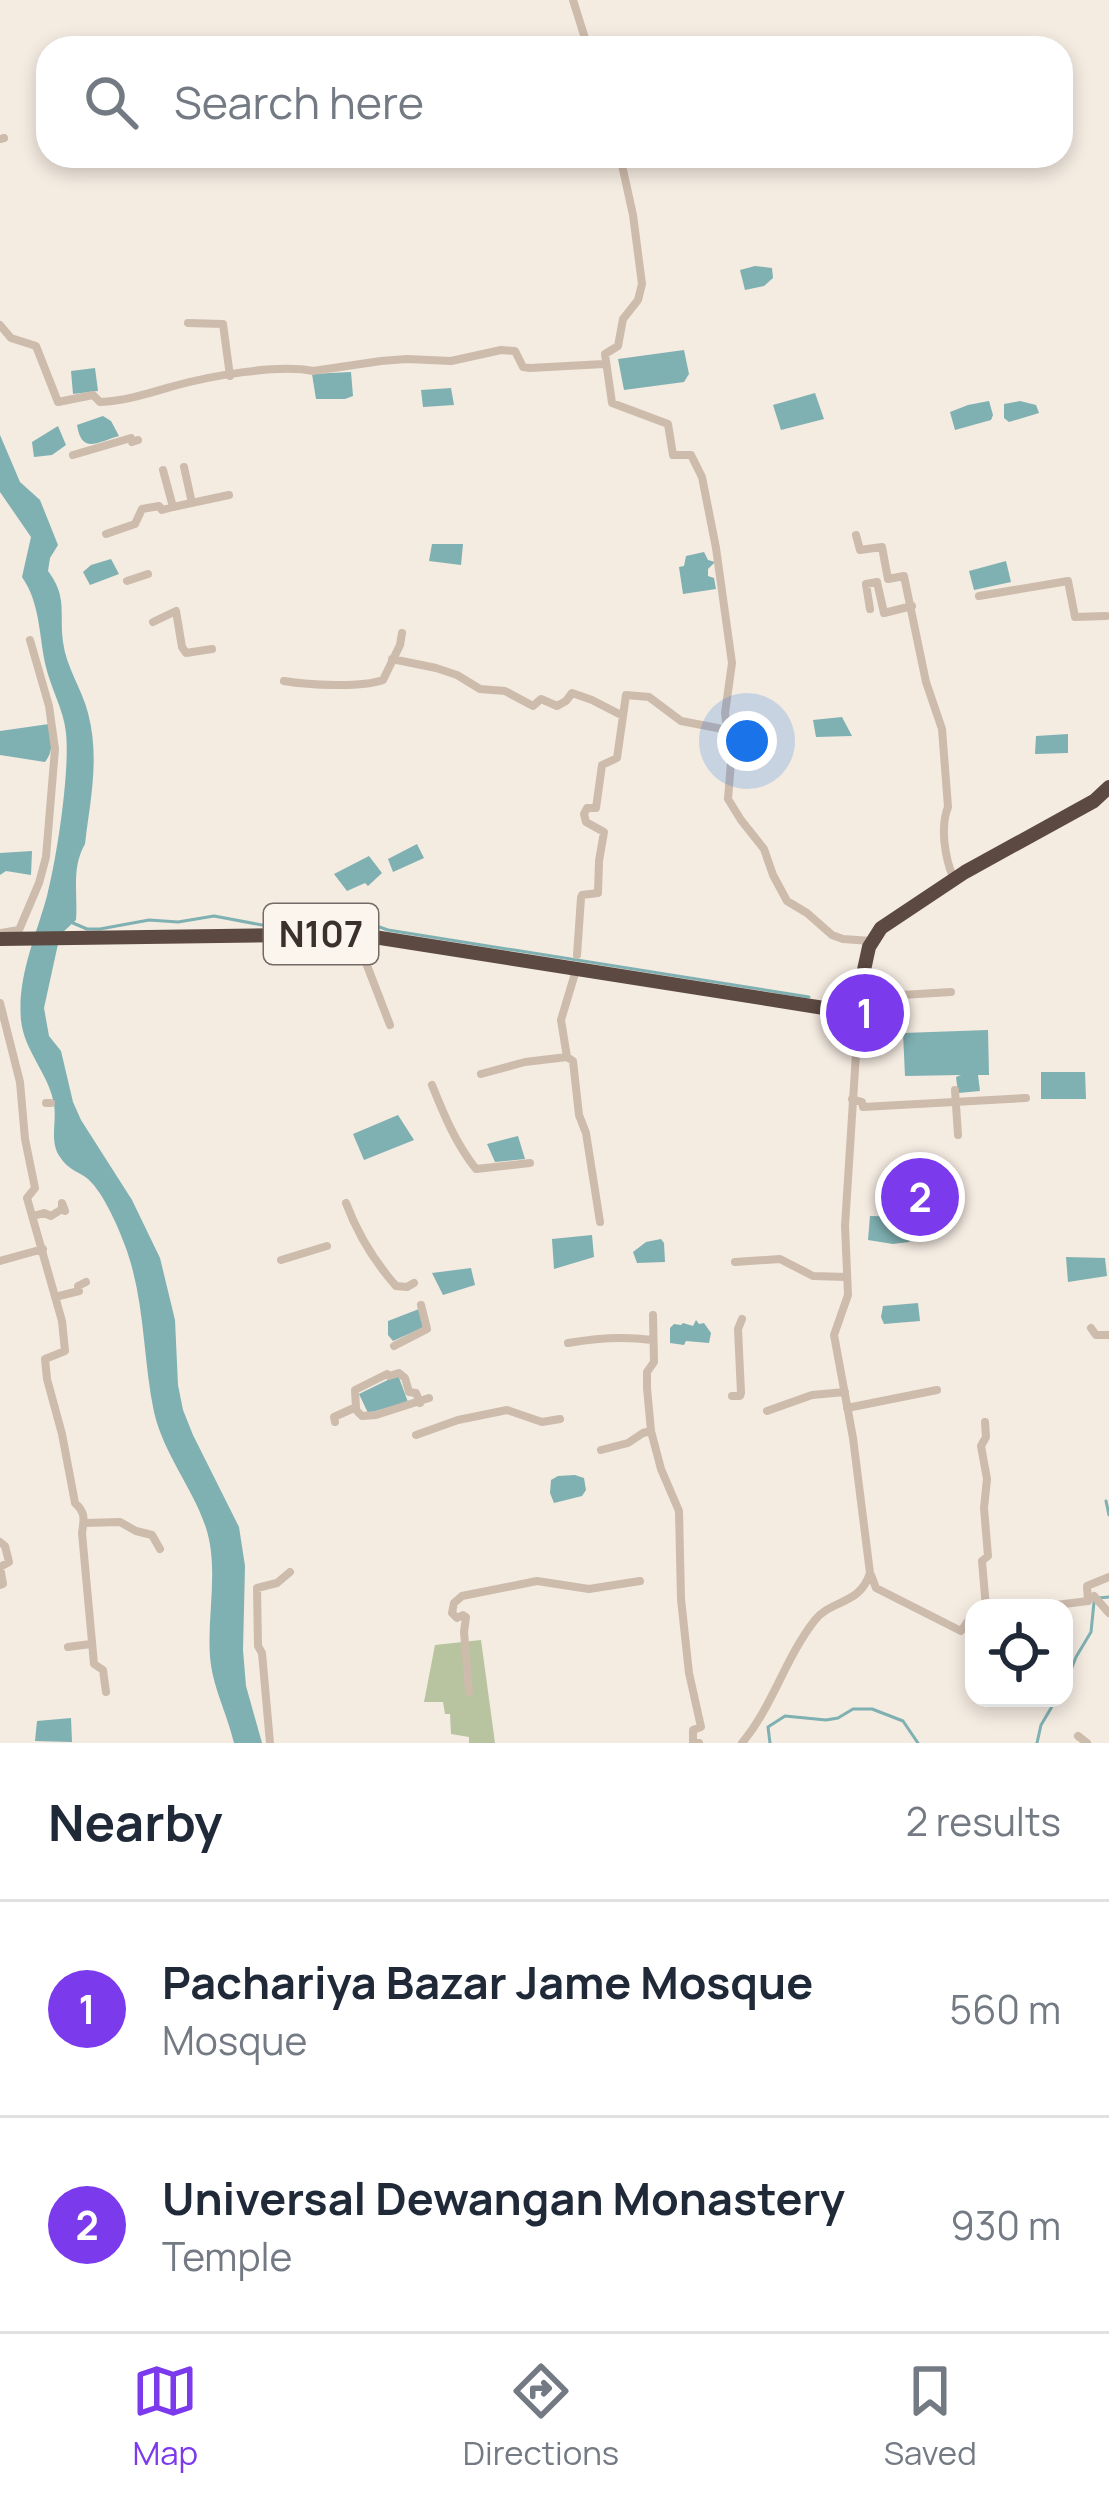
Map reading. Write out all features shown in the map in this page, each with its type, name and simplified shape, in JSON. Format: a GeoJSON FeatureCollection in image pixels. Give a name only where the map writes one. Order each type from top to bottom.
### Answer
{"type":"FeatureCollection","features":[{"type":"Feature","properties":{"kind":"highway"},"geometry":{"type":"LineString","coordinates":[[857,1001],[877,932],[953,879],[1085,806],[1109,787]]}},
{"type":"Feature","properties":{"kind":"highway","name":"N107"},"geometry":{"type":"LineString","coordinates":[[0,936],[355,934],[577,962],[824,1008],[845,1009],[857,1001]]}},
{"type":"Feature","properties":{"kind":"street"},"geometry":{"type":"LineString","coordinates":[[573,0],[584,36]]}},
{"type":"Feature","properties":{"kind":"street"},"geometry":{"type":"LineString","coordinates":[[622,168],[642,290],[623,319],[618,346],[605,354],[604,364],[612,403],[667,423],[673,454],[691,455],[699,468],[732,663],[726,707],[728,799],[764,849],[787,901],[832,935],[871,940]]}},
{"type":"Feature","properties":{"kind":"street"},"geometry":{"type":"LineString","coordinates":[[188,322],[223,324],[230,376]]}},
{"type":"Feature","properties":{"kind":"street"},"geometry":{"type":"LineString","coordinates":[[0,326],[11,338],[36,346],[58,402],[93,395],[100,403],[112,402],[178,385],[272,370],[313,371],[406,359],[451,361],[501,350],[514,351],[523,367],[530,368],[604,364]]}},
{"type":"Feature","properties":{"kind":"street"},"geometry":{"type":"LineString","coordinates":[[74,455],[138,440]]}},
{"type":"Feature","properties":{"kind":"street"},"geometry":{"type":"LineString","coordinates":[[184,467],[192,503]]}},
{"type":"Feature","properties":{"kind":"street"},"geometry":{"type":"LineString","coordinates":[[163,470],[173,506]]}},
{"type":"Feature","properties":{"kind":"street"},"geometry":{"type":"LineString","coordinates":[[106,534],[135,524],[142,509],[159,506],[162,510],[229,495]]}},
{"type":"Feature","properties":{"kind":"street"},"geometry":{"type":"LineString","coordinates":[[856,535],[860,550],[882,547],[888,579],[904,576],[926,682],[942,729],[948,807],[944,832],[953,879]]}},
{"type":"Feature","properties":{"kind":"street"},"geometry":{"type":"LineString","coordinates":[[127,580],[148,574]]}},
{"type":"Feature","properties":{"kind":"street"},"geometry":{"type":"LineString","coordinates":[[979,596],[1068,581],[1075,617],[1106,616]]}},
{"type":"Feature","properties":{"kind":"street"},"geometry":{"type":"LineString","coordinates":[[871,609],[866,584],[877,582],[884,613],[912,606]]}},
{"type":"Feature","properties":{"kind":"street"},"geometry":{"type":"LineString","coordinates":[[153,622],[176,611],[186,653],[212,649]]}},
{"type":"Feature","properties":{"kind":"street"},"geometry":{"type":"LineString","coordinates":[[284,681],[373,684],[383,680],[402,634]]}},
{"type":"Feature","properties":{"kind":"street"},"geometry":{"type":"LineString","coordinates":[[0,936],[20,930],[39,883],[50,837],[54,729],[30,640]]}},
{"type":"Feature","properties":{"kind":"street"},"geometry":{"type":"LineString","coordinates":[[392,659],[457,674],[480,689],[505,692],[533,706],[541,698],[557,706],[572,694],[622,716]]}},
{"type":"Feature","properties":{"kind":"street"},"geometry":{"type":"LineString","coordinates":[[567,1057],[561,1019],[577,962],[581,898],[598,893],[604,832],[586,822],[584,814],[587,808],[596,808],[602,765],[617,758],[626,695],[649,697],[681,721],[728,730]]}},
{"type":"Feature","properties":{"kind":"street"},"geometry":{"type":"LineString","coordinates":[[355,934],[390,1025]]}},
{"type":"Feature","properties":{"kind":"street"},"geometry":{"type":"LineString","coordinates":[[951,992],[857,1001],[845,1226],[848,1294],[834,1335],[876,1588],[961,1631],[965,1626]]}},
{"type":"Feature","properties":{"kind":"street"},"geometry":{"type":"LineString","coordinates":[[885,996],[902,999]]}},
{"type":"Feature","properties":{"kind":"street"},"geometry":{"type":"LineString","coordinates":[[0,1003],[20,1082],[25,1139],[34,1171],[35,1188],[27,1198],[56,1297],[65,1349],[45,1359],[47,1379],[75,1503],[83,1510],[94,1664],[103,1670],[106,1692]]}},
{"type":"Feature","properties":{"kind":"street"},"geometry":{"type":"LineString","coordinates":[[481,1074],[525,1062],[567,1057],[573,1061],[601,1222]]}},
{"type":"Feature","properties":{"kind":"street"},"geometry":{"type":"LineString","coordinates":[[432,1085],[446,1120],[476,1169],[530,1162]]}},
{"type":"Feature","properties":{"kind":"street"},"geometry":{"type":"LineString","coordinates":[[852,1100],[862,1102],[863,1107],[956,1096],[1026,1097]]}},
{"type":"Feature","properties":{"kind":"street"},"geometry":{"type":"LineString","coordinates":[[956,1096],[958,1135]]}},
{"type":"Feature","properties":{"kind":"street"},"geometry":{"type":"LineString","coordinates":[[346,1203],[379,1267],[396,1286],[414,1283]]}},
{"type":"Feature","properties":{"kind":"street"},"geometry":{"type":"LineString","coordinates":[[33,1216],[51,1216],[62,1209]]}},
{"type":"Feature","properties":{"kind":"street"},"geometry":{"type":"LineString","coordinates":[[281,1260],[327,1246]]}},
{"type":"Feature","properties":{"kind":"street"},"geometry":{"type":"LineString","coordinates":[[0,1261],[43,1249]]}},
{"type":"Feature","properties":{"kind":"street"},"geometry":{"type":"LineString","coordinates":[[735,1262],[776,1258],[813,1276],[846,1277]]}},
{"type":"Feature","properties":{"kind":"street"},"geometry":{"type":"LineString","coordinates":[[56,1297],[79,1292],[86,1282]]}},
{"type":"Feature","properties":{"kind":"street"},"geometry":{"type":"LineString","coordinates":[[394,1346],[427,1329],[421,1305]]}},
{"type":"Feature","properties":{"kind":"street"},"geometry":{"type":"LineString","coordinates":[[653,1315],[654,1362],[647,1372],[646,1388],[651,1431],[679,1511],[681,1599],[700,1727],[693,1730],[693,1742],[699,1743]]}},
{"type":"Feature","properties":{"kind":"street"},"geometry":{"type":"LineString","coordinates":[[732,1396],[741,1393],[738,1329],[742,1319]]}},
{"type":"Feature","properties":{"kind":"street"},"geometry":{"type":"LineString","coordinates":[[1091,1328],[1096,1334],[1109,1335]]}},
{"type":"Feature","properties":{"kind":"street"},"geometry":{"type":"LineString","coordinates":[[568,1342],[652,1340]]}},
{"type":"Feature","properties":{"kind":"street"},"geometry":{"type":"LineString","coordinates":[[387,1373],[399,1373],[410,1392],[424,1401],[376,1415],[362,1416],[356,1408],[355,1390],[387,1373]]}},
{"type":"Feature","properties":{"kind":"street"},"geometry":{"type":"LineString","coordinates":[[847,1408],[937,1390]]}},
{"type":"Feature","properties":{"kind":"street"},"geometry":{"type":"LineString","coordinates":[[767,1411],[812,1395],[844,1392]]}},
{"type":"Feature","properties":{"kind":"street"},"geometry":{"type":"LineString","coordinates":[[335,1422],[334,1418],[356,1408]]}},
{"type":"Feature","properties":{"kind":"street"},"geometry":{"type":"LineString","coordinates":[[416,1435],[507,1410],[542,1422],[560,1419]]}},
{"type":"Feature","properties":{"kind":"street"},"geometry":{"type":"LineString","coordinates":[[985,1422],[981,1446],[987,1479],[988,1556],[982,1561],[985,1599]]}},
{"type":"Feature","properties":{"kind":"street"},"geometry":{"type":"LineString","coordinates":[[601,1450],[628,1444],[651,1431]]}},
{"type":"Feature","properties":{"kind":"street"},"geometry":{"type":"LineString","coordinates":[[85,1523],[121,1522],[152,1535],[160,1549]]}},
{"type":"Feature","properties":{"kind":"street"},"geometry":{"type":"LineString","coordinates":[[0,1542],[9,1562],[0,1567],[4,1584],[0,1586]]}},
{"type":"Feature","properties":{"kind":"street"},"geometry":{"type":"LineString","coordinates":[[270,1743],[258,1646],[257,1588],[277,1583],[290,1572]]}},
{"type":"Feature","properties":{"kind":"street"},"geometry":{"type":"LineString","coordinates":[[742,1743],[764,1714],[812,1624],[822,1612],[866,1588],[870,1573]]}},
{"type":"Feature","properties":{"kind":"street"},"geometry":{"type":"LineString","coordinates":[[1088,1601],[1087,1586],[1109,1577]]}},
{"type":"Feature","properties":{"kind":"street"},"geometry":{"type":"LineString","coordinates":[[469,1692],[466,1617],[452,1613],[462,1596],[537,1580],[589,1588],[640,1581]]}},
{"type":"Feature","properties":{"kind":"street"},"geometry":{"type":"LineString","coordinates":[[1073,1603],[1094,1596],[1109,1613]]}},
{"type":"Feature","properties":{"kind":"street"},"geometry":{"type":"LineString","coordinates":[[68,1647],[92,1644]]}},
{"type":"Feature","properties":{"kind":"green space"},"geometry":{"type":"Polygon","coordinates":[[[481,1640],[495,1743],[469,1743],[469,1737],[451,1734],[450,1714],[445,1714],[443,1702],[424,1702],[435,1645],[481,1640]]]}},
{"type":"Feature","properties":{"kind":"water"},"geometry":{"type":"Polygon","coordinates":[[[772,268],[773,278],[764,286],[745,290],[740,270],[772,268]]]}},
{"type":"Feature","properties":{"kind":"water"},"geometry":{"type":"Polygon","coordinates":[[[684,350],[689,374],[684,382],[624,390],[618,359],[684,350]]]}},
{"type":"Feature","properties":{"kind":"water"},"geometry":{"type":"Polygon","coordinates":[[[95,368],[98,391],[73,394],[71,371],[95,368]]]}},
{"type":"Feature","properties":{"kind":"water"},"geometry":{"type":"Polygon","coordinates":[[[351,372],[353,396],[316,399],[312,374],[351,372]]]}},
{"type":"Feature","properties":{"kind":"water"},"geometry":{"type":"Polygon","coordinates":[[[451,388],[454,405],[423,407],[421,390],[451,388]]]}},
{"type":"Feature","properties":{"kind":"water"},"geometry":{"type":"Polygon","coordinates":[[[815,393],[824,419],[781,430],[773,405],[815,393]]]}},
{"type":"Feature","properties":{"kind":"water"},"geometry":{"type":"Polygon","coordinates":[[[989,401],[991,420],[955,430],[950,412],[989,401]]]}},
{"type":"Feature","properties":{"kind":"water"},"geometry":{"type":"Polygon","coordinates":[[[1004,404],[1036,405],[1039,413],[1009,422],[1004,418],[1004,404]]]}},
{"type":"Feature","properties":{"kind":"water"},"geometry":{"type":"Polygon","coordinates":[[[103,416],[119,436],[87,443],[77,425],[103,416]]]}},
{"type":"Feature","properties":{"kind":"water"},"geometry":{"type":"Polygon","coordinates":[[[58,426],[66,445],[52,455],[34,457],[32,442],[58,426]]]}},
{"type":"Feature","properties":{"kind":"water"},"geometry":{"type":"Polygon","coordinates":[[[0,435],[20,482],[40,500],[58,545],[48,571],[60,597],[65,651],[92,730],[93,779],[77,872],[76,920],[58,944],[44,1008],[49,1036],[61,1051],[81,1120],[132,1200],[160,1258],[175,1320],[183,1410],[239,1527],[245,1566],[246,1686],[262,1743],[234,1743],[214,1678],[210,1543],[154,1412],[127,1251],[100,1193],[66,1165],[57,1151],[51,1093],[23,1031],[22,988],[55,859],[67,749],[36,608],[22,577],[31,537],[0,492],[0,435]]]}},
{"type":"Feature","properties":{"kind":"water"},"geometry":{"type":"Polygon","coordinates":[[[432,544],[463,544],[461,565],[429,561],[432,544]]]}},
{"type":"Feature","properties":{"kind":"water"},"geometry":{"type":"Polygon","coordinates":[[[704,552],[715,562],[708,576],[714,578],[716,589],[683,594],[679,567],[684,566],[686,556],[704,552]]]}},
{"type":"Feature","properties":{"kind":"water"},"geometry":{"type":"Polygon","coordinates":[[[111,559],[119,574],[90,585],[83,572],[111,559]]]}},
{"type":"Feature","properties":{"kind":"water"},"geometry":{"type":"Polygon","coordinates":[[[1006,561],[1011,582],[974,590],[969,571],[1006,561]]]}},
{"type":"Feature","properties":{"kind":"water"},"geometry":{"type":"Polygon","coordinates":[[[842,717],[852,736],[816,737],[813,720],[842,717]]]}},
{"type":"Feature","properties":{"kind":"water"},"geometry":{"type":"Polygon","coordinates":[[[49,724],[51,749],[45,762],[0,755],[0,731],[49,724]]]}},
{"type":"Feature","properties":{"kind":"water"},"geometry":{"type":"Polygon","coordinates":[[[1068,734],[1068,753],[1035,754],[1036,736],[1068,734]]]}},
{"type":"Feature","properties":{"kind":"water"},"geometry":{"type":"Polygon","coordinates":[[[417,844],[424,858],[393,872],[388,859],[417,844]]]}},
{"type":"Feature","properties":{"kind":"water"},"geometry":{"type":"Polygon","coordinates":[[[32,851],[31,875],[6,871],[0,875],[0,853],[32,851]]]}},
{"type":"Feature","properties":{"kind":"water"},"geometry":{"type":"Polygon","coordinates":[[[369,856],[382,873],[368,886],[365,883],[347,891],[334,874],[369,856]]]}},
{"type":"Feature","properties":{"kind":"water"},"geometry":{"type":"Polygon","coordinates":[[[988,1030],[989,1075],[978,1075],[980,1091],[958,1093],[956,1077],[961,1075],[905,1076],[903,1033],[988,1030]]]}},
{"type":"Feature","properties":{"kind":"water"},"geometry":{"type":"Polygon","coordinates":[[[1041,1072],[1085,1072],[1086,1099],[1041,1099],[1041,1072]]]}},
{"type":"Feature","properties":{"kind":"water"},"geometry":{"type":"Polygon","coordinates":[[[398,1115],[414,1140],[364,1160],[353,1134],[398,1115]]]}},
{"type":"Feature","properties":{"kind":"water"},"geometry":{"type":"Polygon","coordinates":[[[518,1136],[525,1159],[495,1162],[487,1144],[518,1136]]]}},
{"type":"Feature","properties":{"kind":"water"},"geometry":{"type":"Polygon","coordinates":[[[870,1216],[916,1217],[921,1226],[909,1242],[868,1240],[870,1216]]]}},
{"type":"Feature","properties":{"kind":"water"},"geometry":{"type":"Polygon","coordinates":[[[592,1235],[594,1257],[554,1269],[552,1239],[592,1235]]]}},
{"type":"Feature","properties":{"kind":"water"},"geometry":{"type":"Polygon","coordinates":[[[661,1239],[665,1262],[637,1263],[633,1252],[661,1239]]]}},
{"type":"Feature","properties":{"kind":"water"},"geometry":{"type":"Polygon","coordinates":[[[1066,1257],[1105,1258],[1107,1276],[1068,1282],[1066,1257]]]}},
{"type":"Feature","properties":{"kind":"water"},"geometry":{"type":"Polygon","coordinates":[[[471,1268],[475,1285],[443,1295],[432,1273],[471,1268]]]}},
{"type":"Feature","properties":{"kind":"water"},"geometry":{"type":"Polygon","coordinates":[[[918,1303],[920,1321],[884,1324],[883,1306],[918,1303]]]}},
{"type":"Feature","properties":{"kind":"water"},"geometry":{"type":"Polygon","coordinates":[[[419,1309],[424,1327],[393,1341],[388,1321],[419,1309]]]}},
{"type":"Feature","properties":{"kind":"water"},"geometry":{"type":"Polygon","coordinates":[[[696,1320],[711,1333],[709,1343],[670,1343],[674,1324],[693,1326],[696,1320]]]}},
{"type":"Feature","properties":{"kind":"water"},"geometry":{"type":"Polygon","coordinates":[[[398,1375],[408,1402],[368,1413],[359,1394],[398,1375]]]}},
{"type":"Feature","properties":{"kind":"water"},"geometry":{"type":"Polygon","coordinates":[[[584,1478],[582,1496],[554,1503],[551,1480],[584,1478]]]}},
{"type":"Feature","properties":{"kind":"water"},"geometry":{"type":"Polygon","coordinates":[[[71,1718],[72,1742],[35,1741],[37,1721],[71,1718]]]}},
{"type":"Feature","properties":{"kind":"waterway"},"geometry":{"type":"LineString","coordinates":[[73,923],[100,929],[214,916],[262,925],[362,921],[388,930],[809,997]]}},
{"type":"Feature","properties":{"kind":"waterway"},"geometry":{"type":"LineString","coordinates":[[1106,1501],[1109,1515]]}},
{"type":"Feature","properties":{"kind":"waterway"},"geometry":{"type":"LineString","coordinates":[[1073,1665],[1091,1632],[1094,1602],[1109,1597]]}},
{"type":"Feature","properties":{"kind":"waterway"},"geometry":{"type":"LineString","coordinates":[[1037,1743],[1052,1707]]}},
{"type":"Feature","properties":{"kind":"waterway"},"geometry":{"type":"LineString","coordinates":[[770,1743],[768,1727],[785,1716],[826,1720],[853,1709],[872,1709],[903,1721],[918,1743]]}},
{"type":"Feature","properties":{"kind":"place","name":"Pachariya Bazar Jame Mosque"},"geometry":{"type":"Point","coordinates":[865,1013]}},
{"type":"Feature","properties":{"kind":"place","name":"Universal Dewangan Monastery"},"geometry":{"type":"Point","coordinates":[920,1197]}}]}
